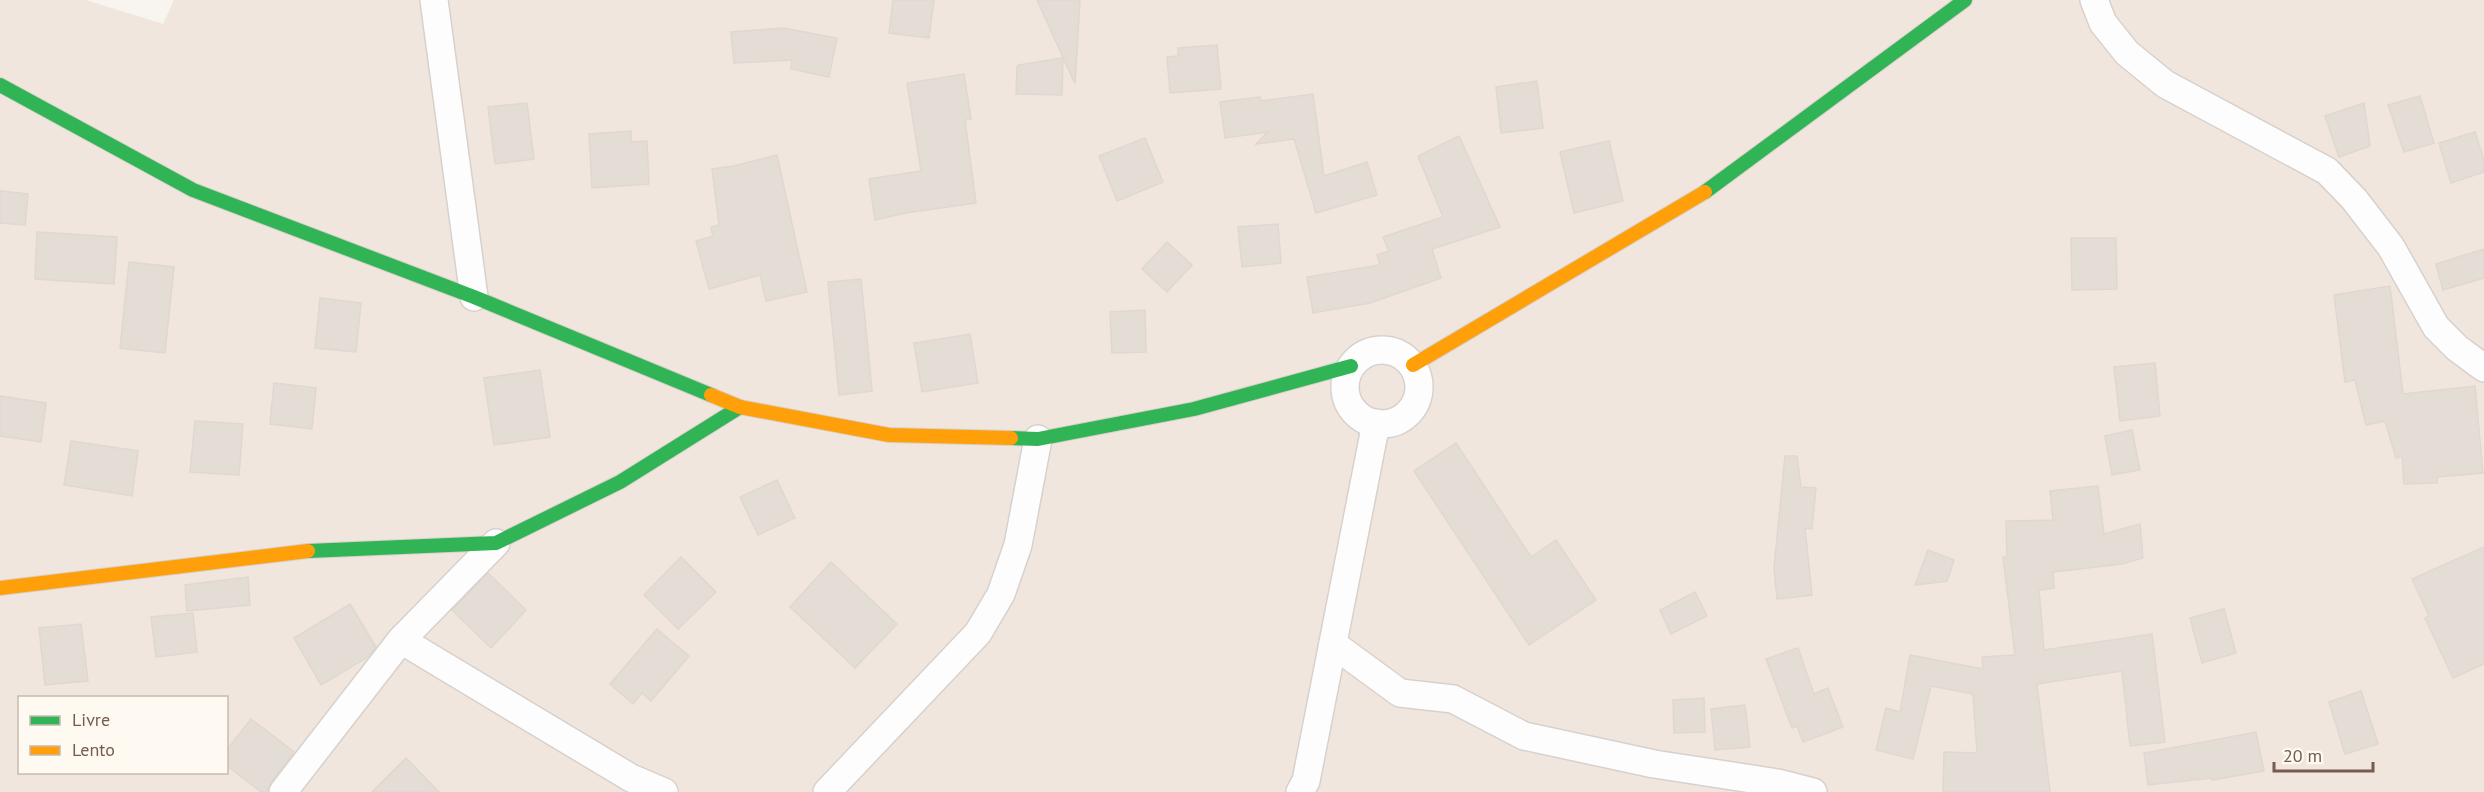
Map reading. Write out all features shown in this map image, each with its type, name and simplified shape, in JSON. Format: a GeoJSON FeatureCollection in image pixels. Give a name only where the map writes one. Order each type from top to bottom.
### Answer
{"type":"FeatureCollection","features":[{"type":"Feature","properties":{"kind":"street"},"geometry":{"type":"LineString","coordinates":[[434,0],[474,297]]}},
{"type":"Feature","properties":{"kind":"street"},"geometry":{"type":"LineString","coordinates":[[1413,365],[1704,193],[1965,0]]}},
{"type":"Feature","properties":{"kind":"street"},"geometry":{"type":"LineString","coordinates":[[2094,0],[2103,23],[2127,53],[2165,84],[2327,171],[2354,199],[2391,247],[2436,327],[2457,348],[2484,368]]}},
{"type":"Feature","properties":{"kind":"street"},"geometry":{"type":"LineString","coordinates":[[0,85],[193,190],[474,297],[740,407],[889,435],[1038,439],[1194,409],[1351,366],[1368,353],[1388,350],[1402,355],[1413,365],[1418,379],[1419,393],[1414,407],[1404,417],[1390,423],[1376,423],[1362,418],[1352,408],[1346,395],[1346,380],[1351,366]]}},
{"type":"Feature","properties":{"kind":"street"},"geometry":{"type":"LineString","coordinates":[[284,792],[401,640],[496,543],[620,482],[740,407]]}},
{"type":"Feature","properties":{"kind":"street"},"geometry":{"type":"LineString","coordinates":[[1307,788],[1376,423]]}},
{"type":"Feature","properties":{"kind":"street"},"geometry":{"type":"LineString","coordinates":[[827,792],[978,633],[1001,594],[1018,545],[1038,439]]}},
{"type":"Feature","properties":{"kind":"street"},"geometry":{"type":"LineString","coordinates":[[0,588],[311,551],[496,543]]}},
{"type":"Feature","properties":{"kind":"street"},"geometry":{"type":"LineString","coordinates":[[401,640],[631,778],[664,792]]}},
{"type":"Feature","properties":{"kind":"street"},"geometry":{"type":"LineString","coordinates":[[1333,644],[1400,693],[1454,699],[1524,736],[1654,764],[1778,783],[1813,792]]}},
{"type":"Feature","properties":{"kind":"shaded area"},"geometry":{"type":"Polygon","coordinates":[[[0,0],[86,0],[163,24],[174,0],[2484,0],[2484,792],[0,792],[0,0]]]}},
{"type":"Feature","properties":{"kind":"building"},"geometry":{"type":"Polygon","coordinates":[[[893,0],[934,0],[929,38],[889,33],[893,0]]]}},
{"type":"Feature","properties":{"kind":"building"},"geometry":{"type":"Polygon","coordinates":[[[1037,0],[1080,0],[1075,84],[1037,0]]]}},
{"type":"Feature","properties":{"kind":"building"},"geometry":{"type":"Polygon","coordinates":[[[783,28],[837,38],[829,77],[791,69],[792,60],[734,63],[731,32],[783,28]]]}},
{"type":"Feature","properties":{"kind":"building"},"geometry":{"type":"Polygon","coordinates":[[[1217,45],[1221,89],[1170,93],[1167,57],[1178,56],[1178,48],[1217,45]]]}},
{"type":"Feature","properties":{"kind":"building"},"geometry":{"type":"Polygon","coordinates":[[[1063,58],[1062,95],[1016,94],[1019,65],[1063,58]]]}},
{"type":"Feature","properties":{"kind":"building"},"geometry":{"type":"Polygon","coordinates":[[[964,74],[971,119],[965,120],[976,203],[905,213],[875,220],[869,179],[921,171],[907,83],[964,74]]]}},
{"type":"Feature","properties":{"kind":"building"},"geometry":{"type":"Polygon","coordinates":[[[1537,81],[1543,128],[1501,133],[1496,87],[1537,81]]]}},
{"type":"Feature","properties":{"kind":"building"},"geometry":{"type":"Polygon","coordinates":[[[1313,94],[1324,176],[1367,162],[1377,195],[1316,213],[1294,139],[1256,144],[1268,132],[1225,138],[1220,102],[1260,97],[1261,101],[1313,94]]]}},
{"type":"Feature","properties":{"kind":"building"},"geometry":{"type":"Polygon","coordinates":[[[2420,96],[2434,143],[2404,152],[2388,105],[2420,96]]]}},
{"type":"Feature","properties":{"kind":"building"},"geometry":{"type":"Polygon","coordinates":[[[527,103],[534,159],[495,164],[488,107],[527,103]]]}},
{"type":"Feature","properties":{"kind":"building"},"geometry":{"type":"Polygon","coordinates":[[[2364,103],[2370,146],[2339,157],[2325,116],[2364,103]]]}},
{"type":"Feature","properties":{"kind":"building"},"geometry":{"type":"Polygon","coordinates":[[[631,131],[631,142],[647,141],[649,184],[592,188],[589,134],[631,131]]]}},
{"type":"Feature","properties":{"kind":"building"},"geometry":{"type":"Polygon","coordinates":[[[2475,132],[2484,160],[2484,172],[2451,183],[2439,143],[2475,132]]]}},
{"type":"Feature","properties":{"kind":"building"},"geometry":{"type":"Polygon","coordinates":[[[1459,136],[1500,227],[1432,249],[1441,278],[1370,303],[1313,313],[1307,277],[1380,265],[1377,255],[1389,251],[1383,237],[1443,217],[1418,156],[1459,136]]]}},
{"type":"Feature","properties":{"kind":"building"},"geometry":{"type":"Polygon","coordinates":[[[1145,138],[1163,182],[1117,201],[1099,156],[1145,138]]]}},
{"type":"Feature","properties":{"kind":"building"},"geometry":{"type":"Polygon","coordinates":[[[1609,141],[1623,201],[1574,213],[1560,152],[1609,141]]]}},
{"type":"Feature","properties":{"kind":"building"},"geometry":{"type":"Polygon","coordinates":[[[777,155],[807,292],[766,301],[760,275],[709,289],[696,241],[713,236],[711,227],[719,225],[712,169],[777,155]]]}},
{"type":"Feature","properties":{"kind":"building"},"geometry":{"type":"Polygon","coordinates":[[[0,191],[28,194],[25,225],[0,223],[0,191]]]}},
{"type":"Feature","properties":{"kind":"building"},"geometry":{"type":"Polygon","coordinates":[[[1278,224],[1281,263],[1242,267],[1238,227],[1278,224]]]}},
{"type":"Feature","properties":{"kind":"building"},"geometry":{"type":"Polygon","coordinates":[[[37,232],[117,237],[114,284],[35,279],[37,232]]]}},
{"type":"Feature","properties":{"kind":"building"},"geometry":{"type":"Polygon","coordinates":[[[2071,238],[2116,238],[2117,289],[2072,290],[2071,238]]]}},
{"type":"Feature","properties":{"kind":"building"},"geometry":{"type":"Polygon","coordinates":[[[1167,242],[1192,265],[1167,292],[1142,269],[1167,242]]]}},
{"type":"Feature","properties":{"kind":"building"},"geometry":{"type":"Polygon","coordinates":[[[2484,249],[2484,278],[2443,290],[2436,264],[2484,249]]]}},
{"type":"Feature","properties":{"kind":"building"},"geometry":{"type":"Polygon","coordinates":[[[129,262],[174,267],[165,353],[120,348],[129,262]]]}},
{"type":"Feature","properties":{"kind":"building"},"geometry":{"type":"Polygon","coordinates":[[[861,279],[872,391],[839,395],[828,282],[861,279]]]}},
{"type":"Feature","properties":{"kind":"building"},"geometry":{"type":"Polygon","coordinates":[[[2390,286],[2403,394],[2475,386],[2483,473],[2437,477],[2437,483],[2404,484],[2402,456],[2396,458],[2385,421],[2366,425],[2355,380],[2345,382],[2334,295],[2390,286]]]}},
{"type":"Feature","properties":{"kind":"building"},"geometry":{"type":"Polygon","coordinates":[[[320,298],[361,303],[356,352],[315,348],[320,298]]]}},
{"type":"Feature","properties":{"kind":"building"},"geometry":{"type":"Polygon","coordinates":[[[1145,310],[1146,352],[1112,353],[1110,312],[1145,310]]]}},
{"type":"Feature","properties":{"kind":"building"},"geometry":{"type":"Polygon","coordinates":[[[970,334],[978,383],[922,392],[914,343],[970,334]]]}},
{"type":"Feature","properties":{"kind":"building"},"geometry":{"type":"Polygon","coordinates":[[[2155,363],[2160,416],[2120,421],[2114,367],[2155,363]]]}},
{"type":"Feature","properties":{"kind":"building"},"geometry":{"type":"Polygon","coordinates":[[[540,370],[550,437],[494,445],[484,378],[540,370]]]}},
{"type":"Feature","properties":{"kind":"building"},"geometry":{"type":"Polygon","coordinates":[[[274,383],[316,388],[312,429],[270,424],[274,383]]]}},
{"type":"Feature","properties":{"kind":"building"},"geometry":{"type":"Polygon","coordinates":[[[0,396],[46,403],[41,442],[0,436],[0,396]]]}},
{"type":"Feature","properties":{"kind":"building"},"geometry":{"type":"Polygon","coordinates":[[[195,421],[243,424],[239,475],[190,472],[195,421]]]}},
{"type":"Feature","properties":{"kind":"building"},"geometry":{"type":"Polygon","coordinates":[[[2132,430],[2140,470],[2112,475],[2105,436],[2132,430]]]}},
{"type":"Feature","properties":{"kind":"building"},"geometry":{"type":"Polygon","coordinates":[[[71,441],[138,451],[132,496],[64,485],[71,441]]]}},
{"type":"Feature","properties":{"kind":"building"},"geometry":{"type":"Polygon","coordinates":[[[1456,443],[1531,557],[1556,540],[1596,600],[1529,645],[1414,471],[1456,443]]]}},
{"type":"Feature","properties":{"kind":"building"},"geometry":{"type":"Polygon","coordinates":[[[1785,456],[1797,456],[1801,487],[1816,488],[1812,529],[1805,528],[1812,595],[1777,599],[1774,568],[1785,456]]]}},
{"type":"Feature","properties":{"kind":"building"},"geometry":{"type":"Polygon","coordinates":[[[777,480],[795,518],[758,535],[740,497],[777,480]]]}},
{"type":"Feature","properties":{"kind":"building"},"geometry":{"type":"Polygon","coordinates":[[[2098,486],[2104,534],[2140,524],[2143,558],[2122,564],[2053,572],[2054,588],[2039,590],[2044,650],[2152,634],[2165,742],[2130,746],[2122,671],[2037,684],[2050,792],[1943,792],[1944,752],[1977,753],[1973,694],[1931,686],[1913,759],[1876,750],[1886,708],[1900,712],[1910,655],[1983,669],[1982,657],[2015,655],[2003,557],[2007,557],[2006,521],[2053,520],[2050,491],[2098,486]]]}},
{"type":"Feature","properties":{"kind":"building"},"geometry":{"type":"Polygon","coordinates":[[[2484,547],[2484,664],[2453,678],[2425,618],[2429,616],[2412,579],[2484,547]]]}},
{"type":"Feature","properties":{"kind":"building"},"geometry":{"type":"Polygon","coordinates":[[[1928,550],[1954,560],[1947,581],[1915,585],[1928,550]]]}},
{"type":"Feature","properties":{"kind":"building"},"geometry":{"type":"Polygon","coordinates":[[[681,557],[716,592],[678,629],[644,595],[681,557]]]}},
{"type":"Feature","properties":{"kind":"building"},"geometry":{"type":"Polygon","coordinates":[[[831,562],[897,624],[855,668],[790,607],[831,562]]]}},
{"type":"Feature","properties":{"kind":"building"},"geometry":{"type":"Polygon","coordinates":[[[488,573],[526,610],[491,648],[452,610],[488,573]]]}},
{"type":"Feature","properties":{"kind":"building"},"geometry":{"type":"Polygon","coordinates":[[[248,577],[250,605],[187,611],[185,585],[248,577]]]}},
{"type":"Feature","properties":{"kind":"building"},"geometry":{"type":"Polygon","coordinates":[[[1695,592],[1707,616],[1671,634],[1660,610],[1695,592]]]}},
{"type":"Feature","properties":{"kind":"building"},"geometry":{"type":"Polygon","coordinates":[[[350,604],[376,647],[368,657],[321,685],[294,638],[350,604]]]}},
{"type":"Feature","properties":{"kind":"building"},"geometry":{"type":"Polygon","coordinates":[[[2224,609],[2236,653],[2202,663],[2190,618],[2224,609]]]}},
{"type":"Feature","properties":{"kind":"building"},"geometry":{"type":"Polygon","coordinates":[[[193,613],[197,652],[156,657],[151,617],[193,613]]]}},
{"type":"Feature","properties":{"kind":"building"},"geometry":{"type":"Polygon","coordinates":[[[81,624],[88,681],[45,685],[39,628],[81,624]]]}},
{"type":"Feature","properties":{"kind":"building"},"geometry":{"type":"Polygon","coordinates":[[[657,629],[689,656],[651,701],[642,693],[633,704],[610,684],[657,629]]]}},
{"type":"Feature","properties":{"kind":"building"},"geometry":{"type":"Polygon","coordinates":[[[1798,648],[1814,694],[1828,688],[1843,727],[1803,742],[1797,726],[1792,728],[1766,659],[1798,648]]]}},
{"type":"Feature","properties":{"kind":"building"},"geometry":{"type":"Polygon","coordinates":[[[2361,691],[2378,744],[2345,754],[2329,702],[2361,691]]]}},
{"type":"Feature","properties":{"kind":"building"},"geometry":{"type":"Polygon","coordinates":[[[1704,698],[1705,732],[1674,733],[1673,700],[1704,698]]]}},
{"type":"Feature","properties":{"kind":"building"},"geometry":{"type":"Polygon","coordinates":[[[1745,705],[1750,747],[1715,750],[1711,709],[1745,705]]]}},
{"type":"Feature","properties":{"kind":"building"},"geometry":{"type":"Polygon","coordinates":[[[251,719],[294,752],[271,782],[267,792],[261,792],[228,767],[228,748],[251,719]]]}},
{"type":"Feature","properties":{"kind":"building"},"geometry":{"type":"Polygon","coordinates":[[[2256,732],[2264,771],[2212,780],[2212,778],[2148,785],[2144,753],[2256,732]]]}},
{"type":"Feature","properties":{"kind":"building"},"geometry":{"type":"Polygon","coordinates":[[[406,758],[439,792],[372,792],[406,758]]]}},
{"type":"Feature","properties":{"kind":"traffic: fast"},"geometry":{"type":"LineString","coordinates":[[1705,192],[1965,0]]}},
{"type":"Feature","properties":{"kind":"traffic: fast"},"geometry":{"type":"LineString","coordinates":[[0,85],[193,190],[474,297],[711,395]]}},
{"type":"Feature","properties":{"kind":"traffic: fast"},"geometry":{"type":"LineString","coordinates":[[1011,438],[1038,439],[1194,409],[1351,366]]}},
{"type":"Feature","properties":{"kind":"traffic: fast"},"geometry":{"type":"LineString","coordinates":[[308,551],[496,543],[620,482],[740,407]]}},
{"type":"Feature","properties":{"kind":"traffic: slow"},"geometry":{"type":"LineString","coordinates":[[1413,365],[1705,192]]}},
{"type":"Feature","properties":{"kind":"traffic: slow"},"geometry":{"type":"LineString","coordinates":[[711,395],[740,407],[889,435],[1011,438]]}},
{"type":"Feature","properties":{"kind":"traffic: slow"},"geometry":{"type":"LineString","coordinates":[[0,588],[308,551]]}}]}
